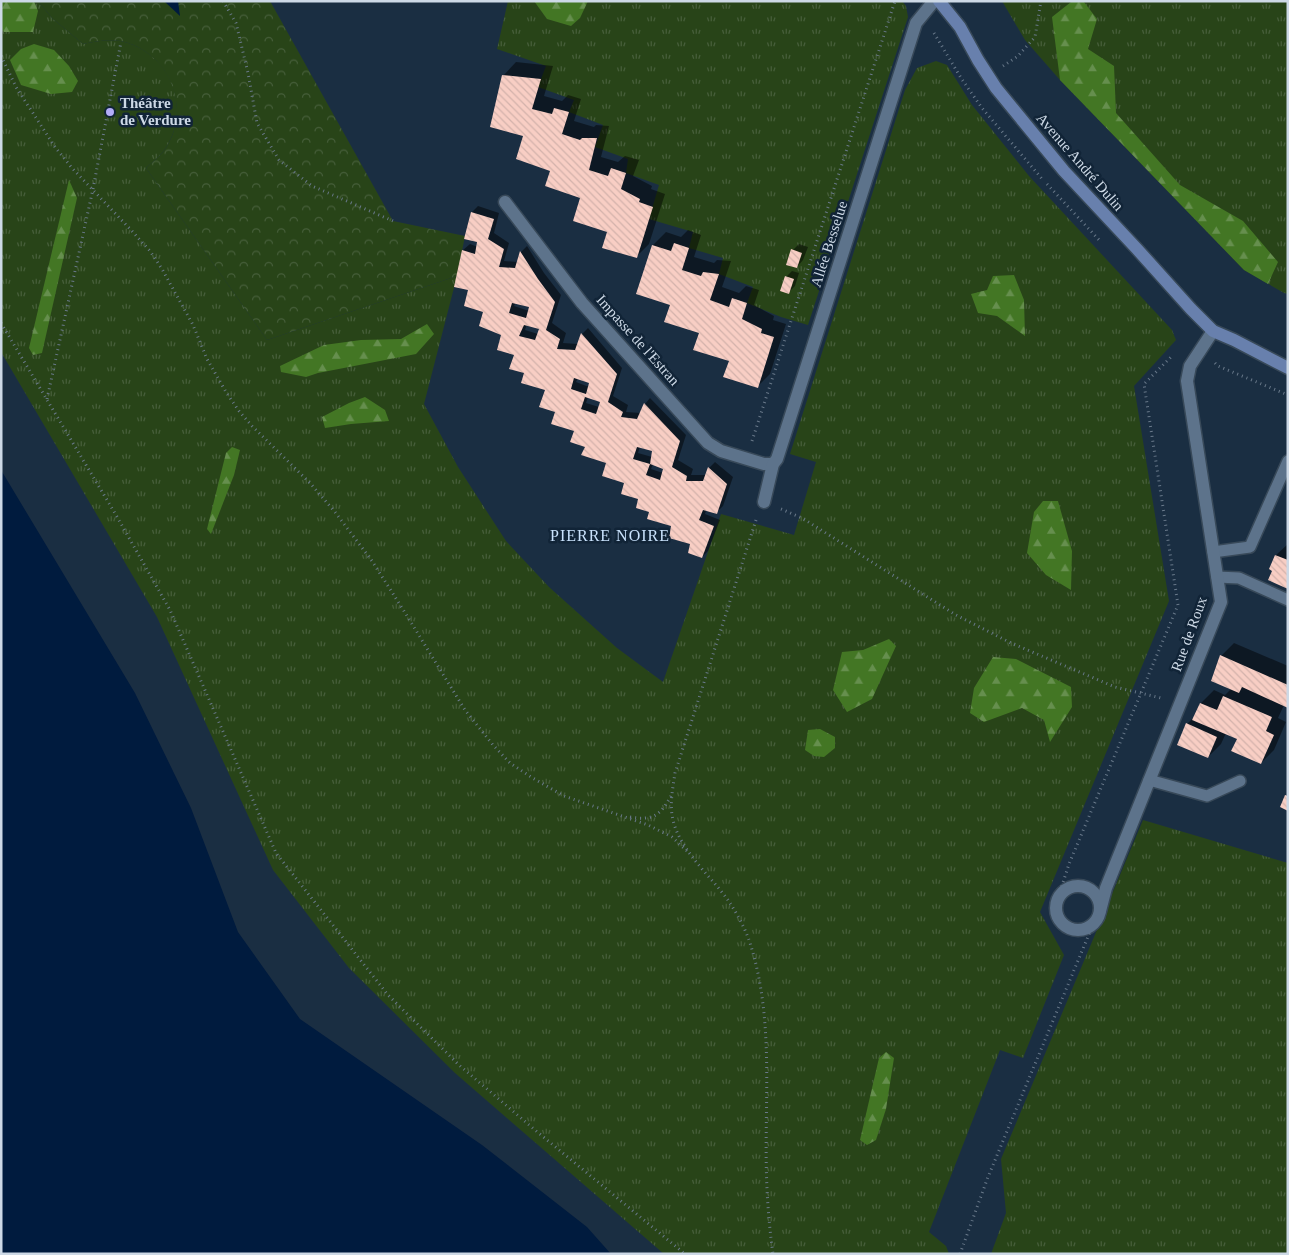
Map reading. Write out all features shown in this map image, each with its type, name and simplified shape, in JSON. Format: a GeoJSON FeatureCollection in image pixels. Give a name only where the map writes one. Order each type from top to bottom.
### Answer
{"type":"FeatureCollection","features":[{"type":"Feature","properties":{"kind":"street","name":"Allée Besselue"},"geometry":{"type":"LineString","coordinates":[[764,502],[773,464],[777,459],[916,23],[934,1]]}},
{"type":"Feature","properties":{"kind":"street","name":"Avenue André Dulin"},"geometry":{"type":"LineString","coordinates":[[939,1],[960,26],[978,60],[996,88],[1064,172],[1213,331]]}},
{"type":"Feature","properties":{"kind":"street","name":"Impasse de l'Estran"},"geometry":{"type":"LineString","coordinates":[[505,202],[582,303],[708,443],[721,451],[764,464],[773,464]]}},
{"type":"Feature","properties":{"kind":"street","name":"Rue de Roux"},"geometry":{"type":"LineString","coordinates":[[1100,911],[1106,888],[1221,602],[1187,381],[1190,366],[1201,352],[1213,331]]}},
{"type":"Feature","properties":{"kind":"street"},"geometry":{"type":"LineString","coordinates":[[1213,331],[1288,368]]}},
{"type":"Feature","properties":{"kind":"street"},"geometry":{"type":"LineString","coordinates":[[1092,891],[1099,904],[1100,911],[1093,924],[1080,930],[1072,930],[1065,926],[1056,914],[1057,900],[1060,895],[1072,887],[1086,888],[1092,891],[1100,891],[1106,888]]}},
{"type":"Feature","properties":{"kind":"lane"},"geometry":{"type":"LineString","coordinates":[[1213,552],[1250,547],[1288,461]]}},
{"type":"Feature","properties":{"kind":"lane"},"geometry":{"type":"LineString","coordinates":[[1217,577],[1239,578],[1288,600]]}},
{"type":"Feature","properties":{"kind":"lane"},"geometry":{"type":"LineString","coordinates":[[1150,780],[1207,796],[1240,781]]}},
{"type":"Feature","properties":{"kind":"path"},"geometry":{"type":"LineString","coordinates":[[223,1],[236,23],[257,123],[279,160],[312,186],[393,221]]}},
{"type":"Feature","properties":{"kind":"path"},"geometry":{"type":"LineString","coordinates":[[746,458],[895,1]]}},
{"type":"Feature","properties":{"kind":"path"},"geometry":{"type":"LineString","coordinates":[[1001,67],[1018,56],[1035,37],[1041,1]]}},
{"type":"Feature","properties":{"kind":"path"},"geometry":{"type":"LineString","coordinates":[[47,400],[93,189],[121,42]]}},
{"type":"Feature","properties":{"kind":"path"},"geometry":{"type":"LineString","coordinates":[[1,56],[16,87],[55,147],[72,168],[144,244],[162,268],[193,325],[207,359],[239,411],[310,483],[335,512],[372,562],[465,710],[487,739],[510,764],[564,796],[648,825],[672,837],[693,857]]}},
{"type":"Feature","properties":{"kind":"path"},"geometry":{"type":"LineString","coordinates":[[1,323],[116,515],[170,610],[276,853],[388,995],[459,1065],[685,1254]]}},
{"type":"Feature","properties":{"kind":"path"},"geometry":{"type":"LineString","coordinates":[[1057,900],[1069,864],[1178,606],[1144,384],[1178,351]]}},
{"type":"Feature","properties":{"kind":"path"},"geometry":{"type":"LineString","coordinates":[[1201,352],[1218,366],[1288,395]]}},
{"type":"Feature","properties":{"kind":"path"},"geometry":{"type":"LineString","coordinates":[[773,1254],[767,1188],[766,1036],[761,985],[748,938],[740,920],[728,900],[693,857],[678,835],[672,815],[671,795],[675,774],[744,556],[764,502],[802,518],[956,616],[1011,643],[1115,687],[1180,703]]}},
{"type":"Feature","properties":{"kind":"path"},"geometry":{"type":"LineString","coordinates":[[621,815],[636,818],[650,817],[658,814],[664,809],[671,795]]}},
{"type":"Feature","properties":{"kind":"path"},"geometry":{"type":"LineString","coordinates":[[960,1254],[988,1177],[1093,924]]}},
{"type":"Feature","properties":{"kind":"green space"},"geometry":{"type":"Polygon","coordinates":[[[1,1],[38,1],[52,18],[83,44],[106,40],[122,41],[144,50],[157,61],[167,74],[174,89],[177,104],[176,121],[172,137],[163,152],[146,168],[267,340],[457,276],[424,404],[458,467],[506,541],[549,587],[617,648],[663,682],[721,514],[794,535],[816,462],[790,454],[905,90],[917,68],[936,61],[947,65],[972,105],[1029,176],[1172,330],[1176,340],[1134,386],[1169,601],[1040,912],[1064,955],[1023,1058],[1000,1050],[929,1232],[946,1246],[949,1254],[664,1254],[455,1073],[349,968],[273,870],[157,617],[1,352],[1,1]]]}},
{"type":"Feature","properties":{"kind":"green space"},"geometry":{"type":"Polygon","coordinates":[[[1,1],[34,1],[38,11],[33,32],[4,32],[1,28],[1,1]]]}},
{"type":"Feature","properties":{"kind":"green space"},"geometry":{"type":"Polygon","coordinates":[[[38,1],[270,1],[393,221],[465,236],[457,276],[267,340],[146,168],[163,152],[172,137],[176,121],[177,104],[173,88],[166,74],[157,61],[144,50],[128,43],[111,40],[83,44],[52,18],[38,1]]]}},
{"type":"Feature","properties":{"kind":"green space"},"geometry":{"type":"Polygon","coordinates":[[[508,1],[902,1],[906,6],[908,17],[808,325],[781,317],[747,303],[753,287],[719,274],[723,258],[689,248],[693,232],[649,219],[659,185],[626,173],[628,159],[595,147],[603,125],[569,112],[574,100],[538,87],[546,66],[497,49],[508,1]]]}},
{"type":"Feature","properties":{"kind":"green space"},"geometry":{"type":"Polygon","coordinates":[[[534,1],[588,1],[580,18],[571,26],[547,19],[534,1]]]}},
{"type":"Feature","properties":{"kind":"green space"},"geometry":{"type":"Polygon","coordinates":[[[1002,1],[1288,1],[1288,294],[1244,270],[1060,80],[1025,40],[1002,1]]]}},
{"type":"Feature","properties":{"kind":"green space"},"geometry":{"type":"Polygon","coordinates":[[[1071,2],[1084,2],[1097,19],[1088,49],[1114,66],[1116,113],[1180,185],[1243,221],[1278,262],[1268,284],[1244,270],[1060,80],[1052,17],[1071,2]]]}},
{"type":"Feature","properties":{"kind":"green space"},"geometry":{"type":"Polygon","coordinates":[[[34,44],[54,50],[69,66],[78,81],[72,92],[51,94],[21,85],[10,60],[21,49],[34,44]]]}},
{"type":"Feature","properties":{"kind":"green space"},"geometry":{"type":"Polygon","coordinates":[[[69,180],[77,198],[42,353],[33,355],[29,348],[69,180]]]}},
{"type":"Feature","properties":{"kind":"green space"},"geometry":{"type":"Polygon","coordinates":[[[1014,275],[1024,300],[1025,336],[997,316],[978,313],[971,294],[987,290],[993,276],[1014,275]]]}},
{"type":"Feature","properties":{"kind":"green space"},"geometry":{"type":"Polygon","coordinates":[[[427,324],[434,334],[416,354],[306,377],[281,372],[280,366],[324,345],[361,340],[401,339],[427,324]]]}},
{"type":"Feature","properties":{"kind":"green space"},"geometry":{"type":"Polygon","coordinates":[[[365,397],[385,410],[389,421],[325,428],[322,417],[365,397]]]}},
{"type":"Feature","properties":{"kind":"green space"},"geometry":{"type":"Polygon","coordinates":[[[232,447],[240,450],[234,475],[211,534],[207,529],[226,453],[232,447]]]}},
{"type":"Feature","properties":{"kind":"green space"},"geometry":{"type":"Polygon","coordinates":[[[1043,501],[1058,501],[1072,551],[1071,590],[1046,575],[1027,553],[1034,512],[1043,501]]]}},
{"type":"Feature","properties":{"kind":"green space"},"geometry":{"type":"Polygon","coordinates":[[[889,639],[896,646],[872,699],[847,712],[833,690],[842,652],[863,650],[889,639]]]}},
{"type":"Feature","properties":{"kind":"green space"},"geometry":{"type":"Polygon","coordinates":[[[993,657],[1016,659],[1071,687],[1072,707],[1050,742],[1044,720],[1022,708],[984,722],[970,713],[974,688],[993,657]]]}},
{"type":"Feature","properties":{"kind":"green space"},"geometry":{"type":"Polygon","coordinates":[[[820,729],[835,737],[835,748],[824,757],[814,756],[805,750],[808,730],[820,729]]]}},
{"type":"Feature","properties":{"kind":"green space"},"geometry":{"type":"Polygon","coordinates":[[[1143,820],[1288,863],[1288,1254],[991,1254],[1006,1213],[1001,1159],[1143,820]]]}},
{"type":"Feature","properties":{"kind":"green space"},"geometry":{"type":"Polygon","coordinates":[[[886,1052],[894,1058],[886,1109],[876,1140],[867,1145],[860,1140],[879,1058],[886,1052]]]}},
{"type":"Feature","properties":{"kind":"water"},"geometry":{"type":"Polygon","coordinates":[[[164,1],[178,1],[180,16],[164,1]]]}},
{"type":"Feature","properties":{"kind":"water"},"geometry":{"type":"Polygon","coordinates":[[[1,470],[135,693],[191,808],[238,932],[300,1019],[482,1145],[587,1227],[611,1254],[1,1254],[1,470]]]}},
{"type":"Feature","properties":{"kind":"building"},"geometry":{"type":"Polygon","coordinates":[[[502,75],[541,79],[532,109],[552,114],[554,108],[569,112],[562,134],[580,140],[582,138],[597,138],[589,170],[608,176],[611,168],[626,173],[621,189],[640,199],[639,202],[653,207],[637,258],[602,248],[607,232],[573,221],[580,198],[545,186],[550,171],[516,159],[523,136],[490,127],[502,75]]]}},
{"type":"Feature","properties":{"kind":"building"},"geometry":{"type":"Polygon","coordinates":[[[471,212],[494,219],[488,239],[504,249],[499,267],[515,268],[520,251],[555,302],[546,330],[560,339],[557,349],[575,350],[581,333],[617,374],[608,402],[623,412],[621,417],[637,419],[644,403],[680,441],[672,467],[687,476],[686,481],[703,481],[708,467],[727,484],[717,514],[703,510],[699,520],[714,526],[702,558],[688,553],[690,544],[669,538],[671,526],[647,519],[649,512],[636,508],[638,499],[621,494],[624,483],[602,476],[606,463],[581,455],[585,447],[570,442],[574,431],[551,424],[555,412],[539,407],[545,390],[521,383],[524,373],[509,369],[514,355],[497,350],[501,335],[479,326],[483,312],[464,306],[468,290],[454,287],[462,250],[475,254],[477,242],[464,239],[471,212]],[[512,303],[509,313],[526,318],[529,307],[512,303]],[[524,325],[519,336],[535,340],[539,329],[524,325]],[[574,378],[571,389],[586,394],[589,383],[574,378]],[[585,397],[581,409],[596,414],[600,402],[585,397]],[[637,447],[633,459],[650,464],[652,451],[637,447]],[[650,464],[646,475],[660,480],[663,469],[650,464]]]}},
{"type":"Feature","properties":{"kind":"building"},"geometry":{"type":"Polygon","coordinates":[[[674,243],[689,248],[682,270],[701,276],[703,272],[719,274],[710,300],[729,307],[732,298],[747,303],[742,319],[762,329],[761,333],[774,337],[758,388],[723,377],[729,361],[693,350],[699,333],[664,322],[670,305],[636,294],[652,245],[671,251],[674,243]]]}},
{"type":"Feature","properties":{"kind":"building"},"geometry":{"type":"Polygon","coordinates":[[[791,249],[802,253],[797,268],[786,265],[791,249]]]}},
{"type":"Feature","properties":{"kind":"building"},"geometry":{"type":"Polygon","coordinates":[[[785,276],[794,279],[789,294],[780,291],[785,276]]]}},
{"type":"Feature","properties":{"kind":"building"},"geometry":{"type":"Polygon","coordinates":[[[1275,555],[1288,560],[1288,589],[1268,580],[1272,571],[1269,569],[1275,555]]]}},
{"type":"Feature","properties":{"kind":"building"},"geometry":{"type":"Polygon","coordinates":[[[1220,655],[1288,685],[1288,708],[1242,687],[1239,693],[1211,681],[1220,655]]]}},
{"type":"Feature","properties":{"kind":"building"},"geometry":{"type":"Polygon","coordinates":[[[1223,696],[1272,717],[1266,731],[1274,735],[1261,764],[1231,751],[1237,739],[1192,720],[1200,703],[1217,710],[1223,696]]]}},
{"type":"Feature","properties":{"kind":"building"},"geometry":{"type":"Polygon","coordinates":[[[1186,723],[1217,737],[1208,758],[1177,745],[1186,723]]]}},
{"type":"Feature","properties":{"kind":"building"},"geometry":{"type":"Polygon","coordinates":[[[1285,795],[1288,796],[1288,811],[1280,807],[1285,795]]]}},
{"type":"Feature","properties":{"kind":"place","name":"Théâtre de Verdure"},"geometry":{"type":"Point","coordinates":[110,112]}},
{"type":"Feature","properties":{"kind":"district","name":"PIERRE NOIRE"},"geometry":{"type":"Point","coordinates":[610,535]}}]}
